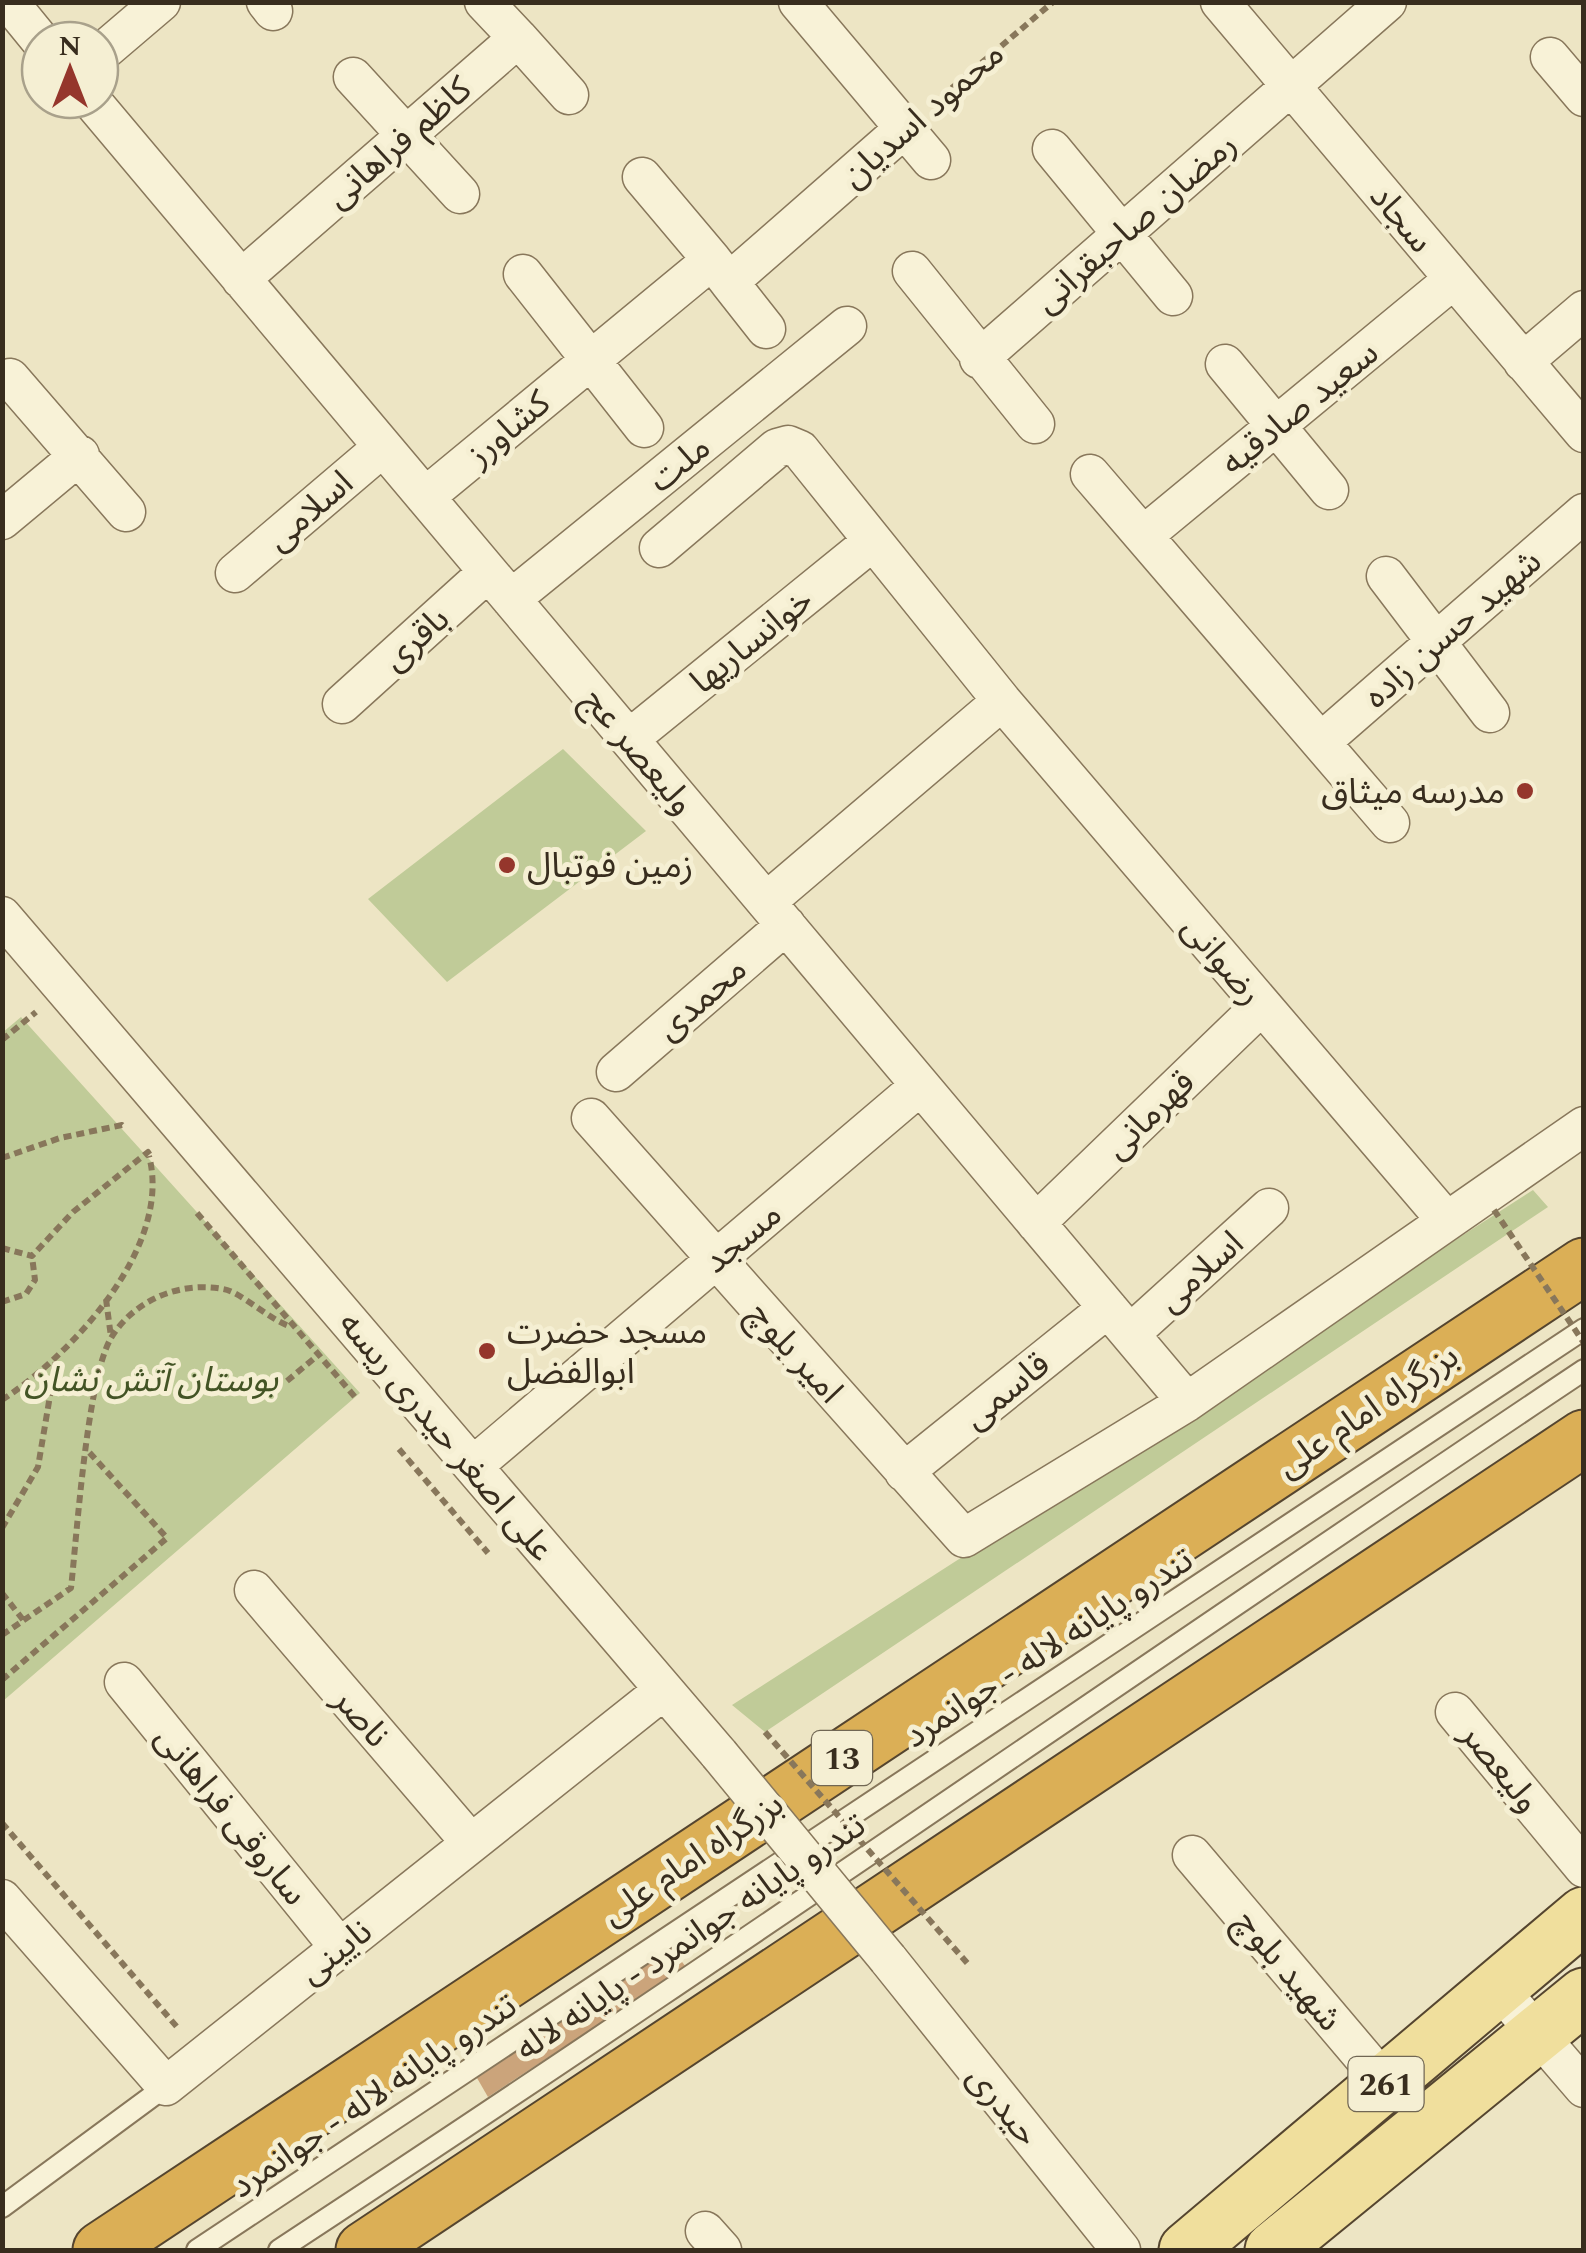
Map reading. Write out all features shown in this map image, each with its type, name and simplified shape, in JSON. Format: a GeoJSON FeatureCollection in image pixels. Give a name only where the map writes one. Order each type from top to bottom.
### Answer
{"type":"FeatureCollection","features":[{"type":"Feature","properties":{"kind":"highway","name":"بزرگراه امام علی"},"geometry":{"type":"LineString","coordinates":[[101,2250],[1584,1266]]}},
{"type":"Feature","properties":{"kind":"highway"},"geometry":{"type":"LineString","coordinates":[[364,2250],[1584,1438]]}},
{"type":"Feature","properties":{"kind":"main road","name":"261"},"geometry":{"type":"LineString","coordinates":[[1187,2250],[1584,1915]]}},
{"type":"Feature","properties":{"kind":"main road","name":"261"},"geometry":{"type":"LineString","coordinates":[[1273,2250],[1584,1996]]}},
{"type":"Feature","properties":{"kind":"street"},"geometry":{"type":"LineString","coordinates":[[120,37],[161,2]]}},
{"type":"Feature","properties":{"kind":"street"},"geometry":{"type":"LineString","coordinates":[[484,2],[569,95]]}},
{"type":"Feature","properties":{"kind":"street"},"geometry":{"type":"LineString","coordinates":[[798,2],[932,160]]}},
{"type":"Feature","properties":{"kind":"street","name":"سجاد"},"geometry":{"type":"LineString","coordinates":[[1220,2],[1584,433]]}},
{"type":"Feature","properties":{"kind":"street","name":"رمضان صاحبقرانی"},"geometry":{"type":"LineString","coordinates":[[979,360],[1388,2]]}},
{"type":"Feature","properties":{"kind":"street","name":"کاظم فراهانی"},"geometry":{"type":"LineString","coordinates":[[241,279],[518,38]]}},
{"type":"Feature","properties":{"kind":"street"},"geometry":{"type":"LineString","coordinates":[[1550,57],[1584,97]]}},
{"type":"Feature","properties":{"kind":"street"},"geometry":{"type":"LineString","coordinates":[[353,77],[460,194]]}},
{"type":"Feature","properties":{"kind":"street","name":"ولیعصر عج"},"geometry":{"type":"LineString","coordinates":[[108,120],[1187,1402]]}},
{"type":"Feature","properties":{"kind":"street","name":"محمود اسدیان"},"geometry":{"type":"LineString","coordinates":[[792,227],[905,128]]}},
{"type":"Feature","properties":{"kind":"street"},"geometry":{"type":"LineString","coordinates":[[1052,148],[1173,296]]}},
{"type":"Feature","properties":{"kind":"street"},"geometry":{"type":"LineString","coordinates":[[642,177],[766,329]]}},
{"type":"Feature","properties":{"kind":"street","name":"کشاورز"},"geometry":{"type":"LineString","coordinates":[[425,497],[591,360],[720,271],[792,227]]}},
{"type":"Feature","properties":{"kind":"street"},"geometry":{"type":"LineString","coordinates":[[912,271],[979,360],[1034,424]]}},
{"type":"Feature","properties":{"kind":"street"},"geometry":{"type":"LineString","coordinates":[[523,274],[644,428]]}},
{"type":"Feature","properties":{"kind":"street","name":"سعید صادقیه"},"geometry":{"type":"LineString","coordinates":[[1144,535],[1454,280]]}},
{"type":"Feature","properties":{"kind":"street"},"geometry":{"type":"LineString","coordinates":[[1523,362],[1584,310]]}},
{"type":"Feature","properties":{"kind":"street","name":"ملت"},"geometry":{"type":"LineString","coordinates":[[500,586],[847,326]]}},
{"type":"Feature","properties":{"kind":"street"},"geometry":{"type":"LineString","coordinates":[[1226,364],[1329,490]]}},
{"type":"Feature","properties":{"kind":"street"},"geometry":{"type":"LineString","coordinates":[[10,378],[126,512]]}},
{"type":"Feature","properties":{"kind":"street","name":"رضوانی"},"geometry":{"type":"LineString","coordinates":[[659,548],[777,448],[788,445],[800,450],[1002,701],[1445,1219]]}},
{"type":"Feature","properties":{"kind":"street","name":"اسلامی"},"geometry":{"type":"LineString","coordinates":[[235,573],[382,447]]}},
{"type":"Feature","properties":{"kind":"street"},"geometry":{"type":"LineString","coordinates":[[2,520],[80,455]]}},
{"type":"Feature","properties":{"kind":"street"},"geometry":{"type":"LineString","coordinates":[[1090,474],[1390,823]]}},
{"type":"Feature","properties":{"kind":"street","name":"شهید حسن زاده"},"geometry":{"type":"LineString","coordinates":[[1321,742],[1584,514]]}},
{"type":"Feature","properties":{"kind":"street","name":"خوانساریها"},"geometry":{"type":"LineString","coordinates":[[629,739],[873,541]]}},
{"type":"Feature","properties":{"kind":"street"},"geometry":{"type":"LineString","coordinates":[[1386,576],[1490,714]]}},
{"type":"Feature","properties":{"kind":"street","name":"باقری"},"geometry":{"type":"LineString","coordinates":[[342,704],[500,586]]}},
{"type":"Feature","properties":{"kind":"street"},"geometry":{"type":"LineString","coordinates":[[776,913],[1002,701]]}},
{"type":"Feature","properties":{"kind":"street","name":"محمدی"},"geometry":{"type":"LineString","coordinates":[[616,1072],[776,913]]}},
{"type":"Feature","properties":{"kind":"street","name":"علی اصغر حیدری ریسه"},"geometry":{"type":"LineString","coordinates":[[2,916],[719,1754],[888,1959]]}},
{"type":"Feature","properties":{"kind":"street","name":"قهرمانی"},"geometry":{"type":"LineString","coordinates":[[1036,1223],[1261,1006]]}},
{"type":"Feature","properties":{"kind":"street","name":"مسجد"},"geometry":{"type":"LineString","coordinates":[[473,1466],[920,1086]]}},
{"type":"Feature","properties":{"kind":"street","name":"امیر بلوچ"},"geometry":{"type":"LineString","coordinates":[[591,1118],[713,1261],[964,1538],[1187,1402]]}},
{"type":"Feature","properties":{"kind":"street"},"geometry":{"type":"LineString","coordinates":[[1187,1402],[1584,1126]]}},
{"type":"Feature","properties":{"kind":"street","name":"اسلامی"},"geometry":{"type":"LineString","coordinates":[[1119,1321],[1269,1208]]}},
{"type":"Feature","properties":{"kind":"street","name":"قاسمی"},"geometry":{"type":"LineString","coordinates":[[904,1472],[1119,1321]]}},
{"type":"Feature","properties":{"kind":"street","name":"ناصر"},"geometry":{"type":"LineString","coordinates":[[254,1590],[471,1843]]}},
{"type":"Feature","properties":{"kind":"street","name":"ساروقی فراهانی"},"geometry":{"type":"LineString","coordinates":[[124,1682],[339,1947]]}},
{"type":"Feature","properties":{"kind":"street","name":"نایینی"},"geometry":{"type":"LineString","coordinates":[[166,2086],[664,1690]]}},
{"type":"Feature","properties":{"kind":"street","name":"ولیعصر"},"geometry":{"type":"LineString","coordinates":[[1456,1712],[1584,1868]]}},
{"type":"Feature","properties":{"kind":"street","name":"شهید بلوچ"},"geometry":{"type":"LineString","coordinates":[[1192,1856],[1386,2084]]}},
{"type":"Feature","properties":{"kind":"street"},"geometry":{"type":"LineString","coordinates":[[5,1908],[166,2086]]}},
{"type":"Feature","properties":{"kind":"street","name":"حیدری"},"geometry":{"type":"LineString","coordinates":[[888,1959],[1122,2250]]}},
{"type":"Feature","properties":{"kind":"street"},"geometry":{"type":"LineString","coordinates":[[1498,1988],[1584,2088]]}},
{"type":"Feature","properties":{"kind":"lane","name":"تندرو پایانه لاله - جوانمرد"},"geometry":{"type":"LineString","coordinates":[[197,2250],[1584,1328]]}},
{"type":"Feature","properties":{"kind":"lane","name":"تندرو پایانه جوانمرد - پایانه لاله"},"geometry":{"type":"LineString","coordinates":[[279,2250],[597,2042],[1088,1701],[1584,1370]]}},
{"type":"Feature","properties":{"kind":"lane","name":"نایینی"},"geometry":{"type":"LineString","coordinates":[[2,2208],[166,2086]]}},
{"type":"Feature","properties":{"kind":"path","name":"محمود اسدیان"},"geometry":{"type":"LineString","coordinates":[[905,128],[1053,2]]}},
{"type":"Feature","properties":{"kind":"path"},"geometry":{"type":"LineString","coordinates":[[2,1040],[37,1012]]}},
{"type":"Feature","properties":{"kind":"path"},"geometry":{"type":"LineString","coordinates":[[2,1158],[60,1138],[122,1125],[134,1137]]}},
{"type":"Feature","properties":{"kind":"path"},"geometry":{"type":"LineString","coordinates":[[2,1400],[56,1359],[85,1330],[129,1265],[147,1219],[153,1172],[148,1152],[141,1145]]}},
{"type":"Feature","properties":{"kind":"path"},"geometry":{"type":"LineString","coordinates":[[2,1302],[26,1294],[35,1280],[32,1256],[72,1212],[148,1152]]}},
{"type":"Feature","properties":{"kind":"path"},"geometry":{"type":"LineString","coordinates":[[1494,1210],[1584,1343]]}},
{"type":"Feature","properties":{"kind":"path"},"geometry":{"type":"LineString","coordinates":[[2,1248],[32,1256]]}},
{"type":"Feature","properties":{"kind":"path"},"geometry":{"type":"LineString","coordinates":[[111,1338],[147,1301],[177,1288],[227,1289],[266,1318],[291,1326]]}},
{"type":"Feature","properties":{"kind":"path"},"geometry":{"type":"LineString","coordinates":[[2,1635],[71,1588],[88,1450],[102,1366],[111,1338],[106,1298]]}},
{"type":"Feature","properties":{"kind":"path"},"geometry":{"type":"LineString","coordinates":[[287,1381],[317,1356]]}},
{"type":"Feature","properties":{"kind":"path"},"geometry":{"type":"LineString","coordinates":[[2,1528],[38,1467],[56,1359]]}},
{"type":"Feature","properties":{"kind":"path"},"geometry":{"type":"LineString","coordinates":[[2,1680],[168,1538],[88,1450]]}},
{"type":"Feature","properties":{"kind":"path"},"geometry":{"type":"LineString","coordinates":[[2,1593],[24,1621]]}},
{"type":"Feature","properties":{"kind":"path"},"geometry":{"type":"LineString","coordinates":[[765,1732],[968,1964]]}},
{"type":"Feature","properties":{"kind":"path"},"geometry":{"type":"LineString","coordinates":[[2,1823],[202,2056]]}},
{"type":"Feature","properties":{"kind":"green space","name":"زمین فوتبال"},"geometry":{"type":"Polygon","coordinates":[[[563,749],[646,831],[447,982],[368,899],[563,749]]]}},
{"type":"Feature","properties":{"kind":"green space","name":"بوستان آتش نشان"},"geometry":{"type":"Polygon","coordinates":[[[21,1017],[360,1393],[3,1701],[2,1033],[21,1017]]]}},
{"type":"Feature","properties":{"kind":"green space"},"geometry":{"type":"Polygon","coordinates":[[[1533,1190],[1548,1207],[765,1732],[732,1705],[1533,1190]]]}},
{"type":"Feature","properties":{"kind":"building"},"geometry":{"type":"Polygon","coordinates":[[[671,1948],[686,1967],[488,2097],[477,2078],[671,1948]]]}},
{"type":"Feature","properties":{"kind":"place","name":"مدرسه میثاق"},"geometry":{"type":"Point","coordinates":[1525,791]}},
{"type":"Feature","properties":{"kind":"place","name":"زمین فوتبال"},"geometry":{"type":"Point","coordinates":[507,865]}},
{"type":"Feature","properties":{"kind":"place","name":"مسجد حضرت ابوالفضل"},"geometry":{"type":"Point","coordinates":[487,1351]}}]}
